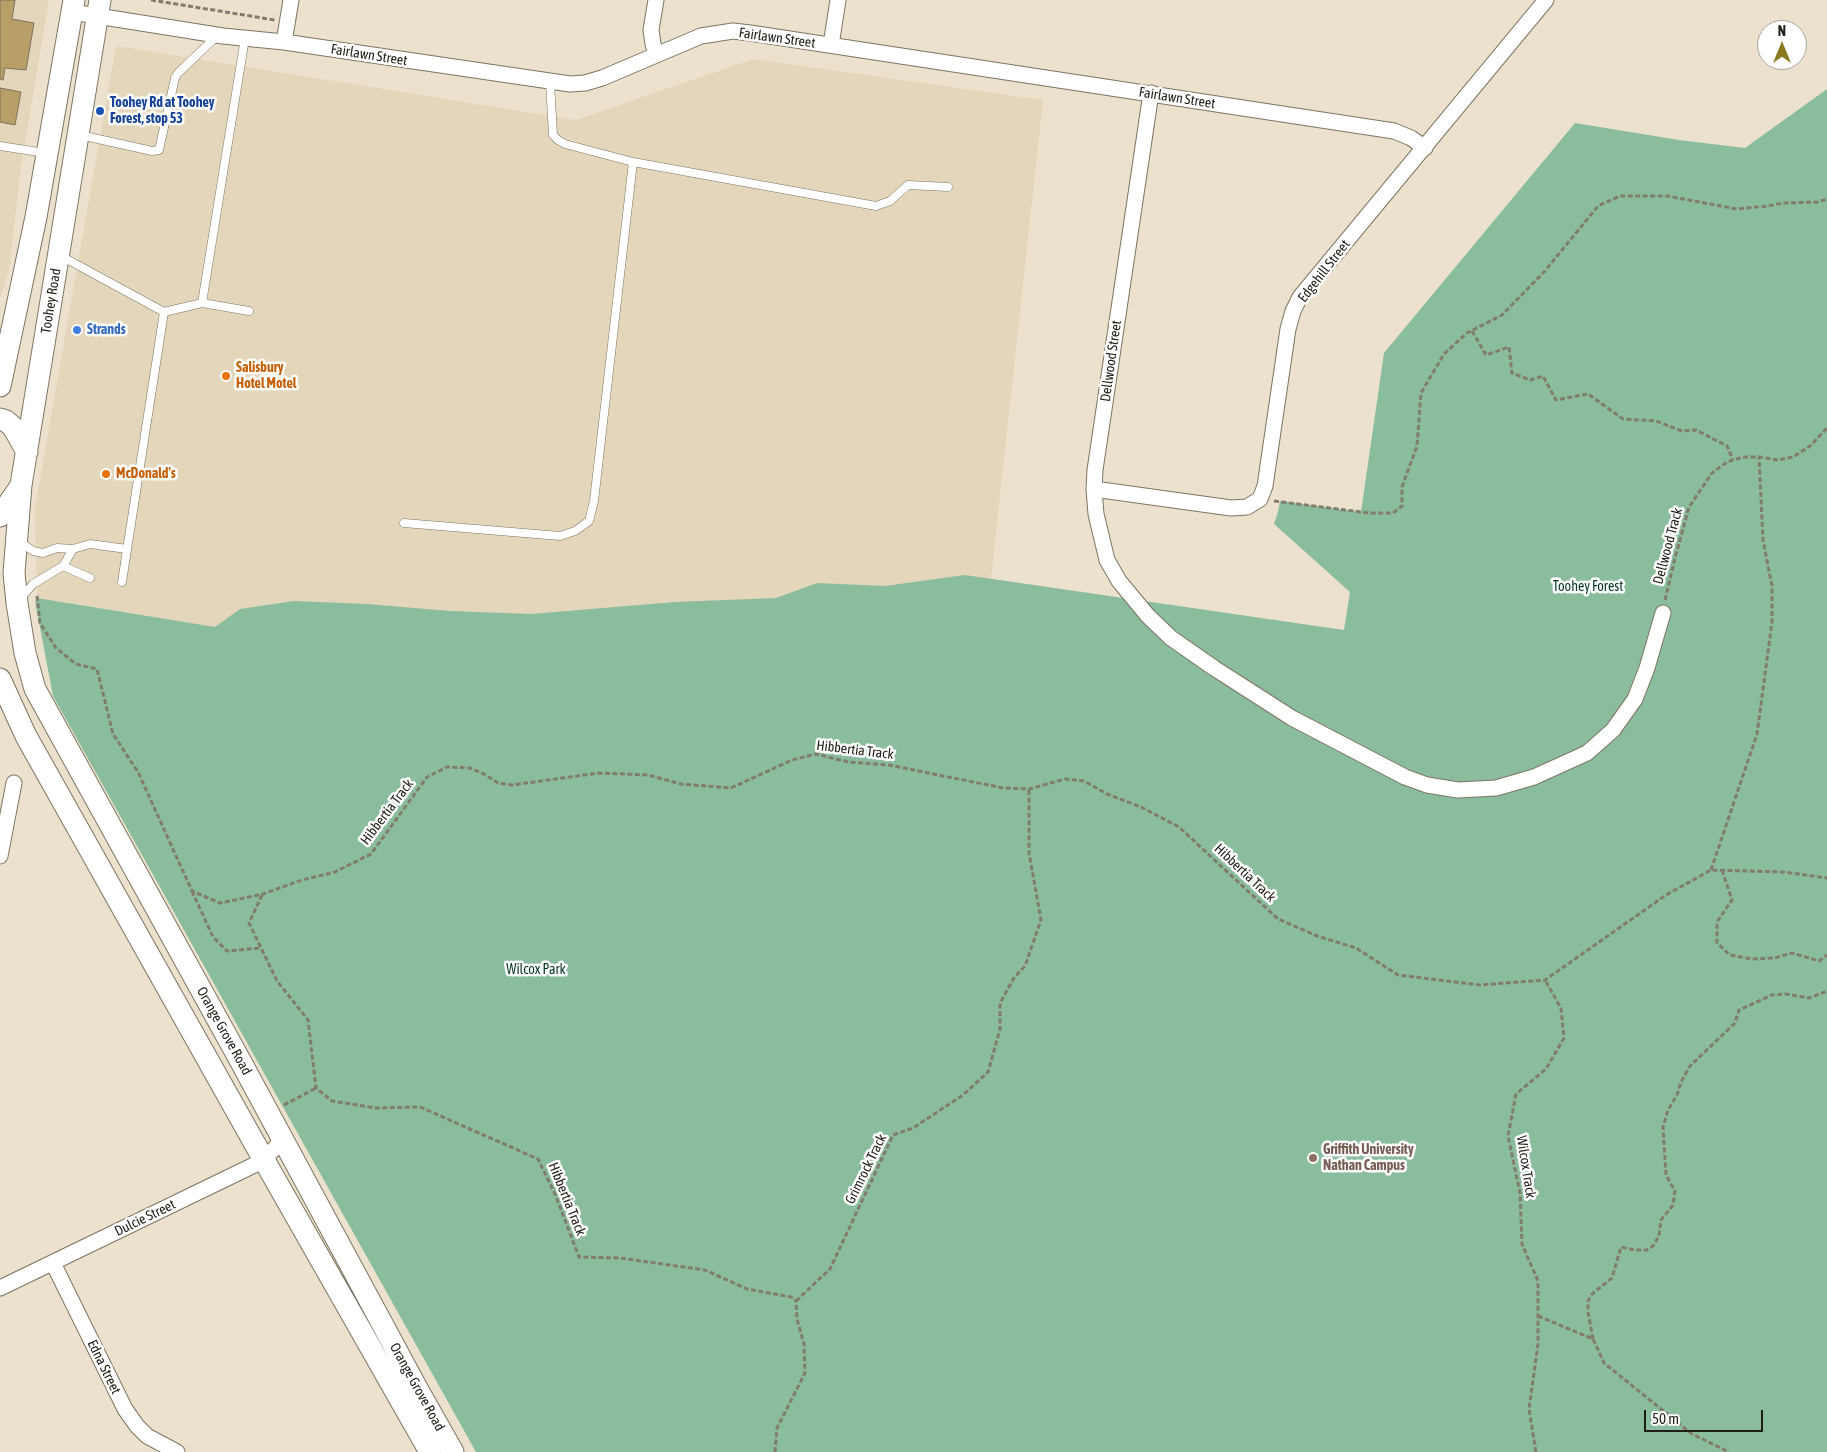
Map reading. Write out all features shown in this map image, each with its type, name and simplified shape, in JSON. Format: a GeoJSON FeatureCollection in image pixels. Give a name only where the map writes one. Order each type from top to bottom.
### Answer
{"type":"FeatureCollection","features":[{"type":"Feature","properties":{"kind":"main road"},"geometry":{"type":"LineString","coordinates":[[0,386],[2,367],[36,217],[73,6]]}},
{"type":"Feature","properties":{"kind":"main road","name":"Toohey Road"},"geometry":{"type":"LineString","coordinates":[[16,603],[14,573],[15,539],[21,484],[99,8]]}},
{"type":"Feature","properties":{"kind":"main road"},"geometry":{"type":"LineString","coordinates":[[0,419],[6,421],[12,427],[27,452]]}},
{"type":"Feature","properties":{"kind":"main road"},"geometry":{"type":"LineString","coordinates":[[0,516],[21,484]]}},
{"type":"Feature","properties":{"kind":"main road","name":"Orange Grove Road"},"geometry":{"type":"LineString","coordinates":[[16,603],[25,653],[35,689],[269,1112],[419,1392],[454,1452]]}},
{"type":"Feature","properties":{"kind":"main road","name":"Orange Grove Road"},"geometry":{"type":"LineString","coordinates":[[0,679],[26,736],[430,1452]]}},
{"type":"Feature","properties":{"kind":"street"},"geometry":{"type":"LineString","coordinates":[[284,42],[291,0]]}},
{"type":"Feature","properties":{"kind":"street"},"geometry":{"type":"LineString","coordinates":[[656,0],[651,30],[652,44],[656,54]]}},
{"type":"Feature","properties":{"kind":"street"},"geometry":{"type":"LineString","coordinates":[[831,45],[838,0]]}},
{"type":"Feature","properties":{"kind":"street","name":"Edgehill Street"},"geometry":{"type":"LineString","coordinates":[[1260,499],[1265,486],[1288,328],[1300,297],[1546,0]]}},
{"type":"Feature","properties":{"kind":"street","name":"Fairlawn Street"},"geometry":{"type":"LineString","coordinates":[[73,6],[99,8],[218,35],[284,42],[570,84],[585,83],[602,78],[701,36],[733,31],[1394,131],[1411,138],[1425,148]]}},
{"type":"Feature","properties":{"kind":"street","name":"Dellwood Street"},"geometry":{"type":"LineString","coordinates":[[1151,93],[1094,489],[1096,514],[1108,560],[1119,580],[1148,616],[1171,638],[1292,718],[1405,777],[1427,785],[1458,790],[1496,788],[1534,777],[1587,753],[1613,730],[1635,698],[1648,668],[1662,613]]}},
{"type":"Feature","properties":{"kind":"street"},"geometry":{"type":"LineString","coordinates":[[1094,489],[1231,508],[1247,507],[1260,499]]}},
{"type":"Feature","properties":{"kind":"street"},"geometry":{"type":"LineString","coordinates":[[0,856],[14,783]]}},
{"type":"Feature","properties":{"kind":"street","name":"Dulcie Street"},"geometry":{"type":"LineString","coordinates":[[0,1288],[53,1264],[264,1160],[283,1139]]}},
{"type":"Feature","properties":{"kind":"street","name":"Edna Street"},"geometry":{"type":"LineString","coordinates":[[53,1264],[125,1409],[147,1436],[178,1452]]}},
{"type":"Feature","properties":{"kind":"lane"},"geometry":{"type":"LineString","coordinates":[[78,134],[152,151],[159,150],[175,78],[218,35]]}},
{"type":"Feature","properties":{"kind":"lane"},"geometry":{"type":"LineString","coordinates":[[202,304],[245,38]]}},
{"type":"Feature","properties":{"kind":"lane"},"geometry":{"type":"LineString","coordinates":[[550,82],[553,135],[558,140],[565,144],[633,162],[876,206],[890,201],[908,185],[948,187]]}},
{"type":"Feature","properties":{"kind":"lane"},"geometry":{"type":"LineString","coordinates":[[0,146],[47,154]]}},
{"type":"Feature","properties":{"kind":"lane"},"geometry":{"type":"LineString","coordinates":[[404,523],[560,536],[575,531],[589,521],[594,501],[633,162]]}},
{"type":"Feature","properties":{"kind":"lane"},"geometry":{"type":"LineString","coordinates":[[59,254],[164,312],[202,304],[249,311]]}},
{"type":"Feature","properties":{"kind":"lane"},"geometry":{"type":"LineString","coordinates":[[122,582],[164,312]]}},
{"type":"Feature","properties":{"kind":"lane"},"geometry":{"type":"LineString","coordinates":[[15,539],[33,551],[43,553],[57,548],[72,549],[90,544],[127,549]]}},
{"type":"Feature","properties":{"kind":"lane"},"geometry":{"type":"LineString","coordinates":[[16,603],[32,584],[63,566],[72,549]]}},
{"type":"Feature","properties":{"kind":"lane"},"geometry":{"type":"LineString","coordinates":[[63,566],[90,578]]}},
{"type":"Feature","properties":{"kind":"path"},"geometry":{"type":"LineString","coordinates":[[151,0],[288,21]]}},
{"type":"Feature","properties":{"kind":"path"},"geometry":{"type":"LineString","coordinates":[[1260,499],[1370,513],[1394,513],[1402,506],[1402,487],[1416,446],[1422,394],[1444,354],[1472,331],[1502,315],[1544,272],[1598,206],[1620,196],[1667,196],[1737,209],[1783,203],[1818,202],[1827,199]]}},
{"type":"Feature","properties":{"kind":"path"},"geometry":{"type":"LineString","coordinates":[[1472,331],[1486,355],[1509,347],[1512,373],[1530,380],[1543,376],[1556,400],[1588,394],[1622,419],[1656,421],[1682,431],[1696,430],[1726,446],[1733,460]]}},
{"type":"Feature","properties":{"kind":"path","name":"Dellwood Track"},"geometry":{"type":"LineString","coordinates":[[1662,613],[1674,558],[1689,508],[1712,473],[1726,462],[1743,456],[1778,460],[1793,457],[1810,446],[1827,428]]}},
{"type":"Feature","properties":{"kind":"path"},"geometry":{"type":"LineString","coordinates":[[1710,870],[1757,734],[1772,622],[1772,586],[1763,540],[1759,457]]}},
{"type":"Feature","properties":{"kind":"path"},"geometry":{"type":"LineString","coordinates":[[32,584],[37,598],[40,623],[56,648],[76,664],[97,669],[114,734],[138,772],[213,937],[227,951],[261,948]]}},
{"type":"Feature","properties":{"kind":"path","name":"Hibbertia Track"},"geometry":{"type":"LineString","coordinates":[[192,891],[220,903],[263,894],[302,880],[335,872],[370,854],[427,777],[446,767],[470,768],[498,783],[512,785],[599,773],[648,774],[681,784],[731,788],[792,760],[816,754],[848,762],[889,765],[1004,788],[1029,789],[1065,779],[1084,781],[1107,794],[1141,807],[1179,827],[1278,919],[1316,936],[1356,948],[1398,974],[1480,985],[1545,980]]}},
{"type":"Feature","properties":{"kind":"path","name":"Grimrock Track"},"geometry":{"type":"LineString","coordinates":[[796,1301],[830,1269],[893,1135],[913,1128],[963,1095],[988,1072],[1000,1029],[1000,1003],[1014,978],[1025,966],[1041,920],[1029,853],[1029,789]]}},
{"type":"Feature","properties":{"kind":"path"},"geometry":{"type":"LineString","coordinates":[[1545,980],[1666,895],[1710,870],[1784,872],[1827,878]]}},
{"type":"Feature","properties":{"kind":"path"},"geometry":{"type":"LineString","coordinates":[[1722,870],[1732,900],[1717,922],[1717,943],[1730,955],[1752,959],[1774,958],[1792,953],[1819,960],[1827,955]]}},
{"type":"Feature","properties":{"kind":"path"},"geometry":{"type":"LineString","coordinates":[[263,894],[249,923],[277,981],[308,1020],[316,1088],[269,1112]]}},
{"type":"Feature","properties":{"kind":"path","name":"Wilcox Track"},"geometry":{"type":"LineString","coordinates":[[1536,1452],[1529,1409],[1538,1344],[1538,1281],[1522,1244],[1520,1193],[1508,1136],[1516,1094],[1546,1069],[1564,1038],[1561,1008],[1545,980]]}},
{"type":"Feature","properties":{"kind":"path"},"geometry":{"type":"LineString","coordinates":[[1728,1452],[1692,1434],[1604,1364],[1593,1339],[1588,1302],[1592,1294],[1612,1278],[1621,1247],[1647,1250],[1653,1246],[1660,1236],[1661,1220],[1673,1205],[1675,1192],[1666,1175],[1663,1127],[1668,1110],[1690,1066],[1734,1023],[1739,1010],[1772,995],[1786,994],[1809,998],[1827,991]]}},
{"type":"Feature","properties":{"kind":"path","name":"Hibbertia Track"},"geometry":{"type":"LineString","coordinates":[[316,1088],[332,1101],[376,1108],[420,1107],[538,1159],[555,1194],[579,1257],[620,1258],[705,1270],[747,1288],[791,1297],[796,1301]]}},
{"type":"Feature","properties":{"kind":"path"},"geometry":{"type":"LineString","coordinates":[[775,1452],[776,1428],[805,1373],[804,1344],[797,1319],[796,1301]]}},
{"type":"Feature","properties":{"kind":"path"},"geometry":{"type":"LineString","coordinates":[[1538,1316],[1593,1339]]}},
{"type":"Feature","properties":{"kind":"shaded area"},"geometry":{"type":"Polygon","coordinates":[[[0,0],[49,0],[21,166],[9,271],[0,298],[0,0]]]}},
{"type":"Feature","properties":{"kind":"shaded area"},"geometry":{"type":"Polygon","coordinates":[[[116,46],[576,120],[753,59],[1043,100],[991,578],[969,743],[1827,1452],[329,646],[37,598],[35,508],[116,46]]]}},
{"type":"Feature","properties":{"kind":"green space"},"geometry":{"type":"Polygon","coordinates":[[[1827,89],[1827,1452],[476,1452],[53,696],[35,601],[38,601],[37,598],[215,627],[240,609],[294,601],[531,614],[675,602],[776,598],[817,583],[885,586],[965,575],[1344,630],[1350,592],[1274,524],[1280,501],[1361,512],[1384,353],[1575,123],[1679,140],[1745,148],[1827,89]]]}},
{"type":"Feature","properties":{"kind":"building"},"geometry":{"type":"Polygon","coordinates":[[[0,0],[15,0],[12,19],[34,23],[26,70],[5,68],[3,80],[0,79],[0,0]]]}},
{"type":"Feature","properties":{"kind":"building"},"geometry":{"type":"Polygon","coordinates":[[[0,88],[21,92],[15,125],[0,122],[0,88]]]}},
{"type":"Feature","properties":{"kind":"place","name":"Toohey Rd at Toohey Forest, stop 53"},"geometry":{"type":"Point","coordinates":[100,111]}},
{"type":"Feature","properties":{"kind":"place","name":"Strands"},"geometry":{"type":"Point","coordinates":[77,330]}},
{"type":"Feature","properties":{"kind":"place","name":"Salisbury Hotel Motel"},"geometry":{"type":"Point","coordinates":[226,376]}},
{"type":"Feature","properties":{"kind":"place","name":"McDonald's"},"geometry":{"type":"Point","coordinates":[106,474]}},
{"type":"Feature","properties":{"kind":"place","name":"Griffith University Nathan Campus"},"geometry":{"type":"Point","coordinates":[1313,1158]}},
{"type":"Feature","properties":{"kind":"park label","name":"Toohey Forest"},"geometry":{"type":"Point","coordinates":[1588,587]}},
{"type":"Feature","properties":{"kind":"park label","name":"Wilcox Park"},"geometry":{"type":"Point","coordinates":[536,970]}}]}
